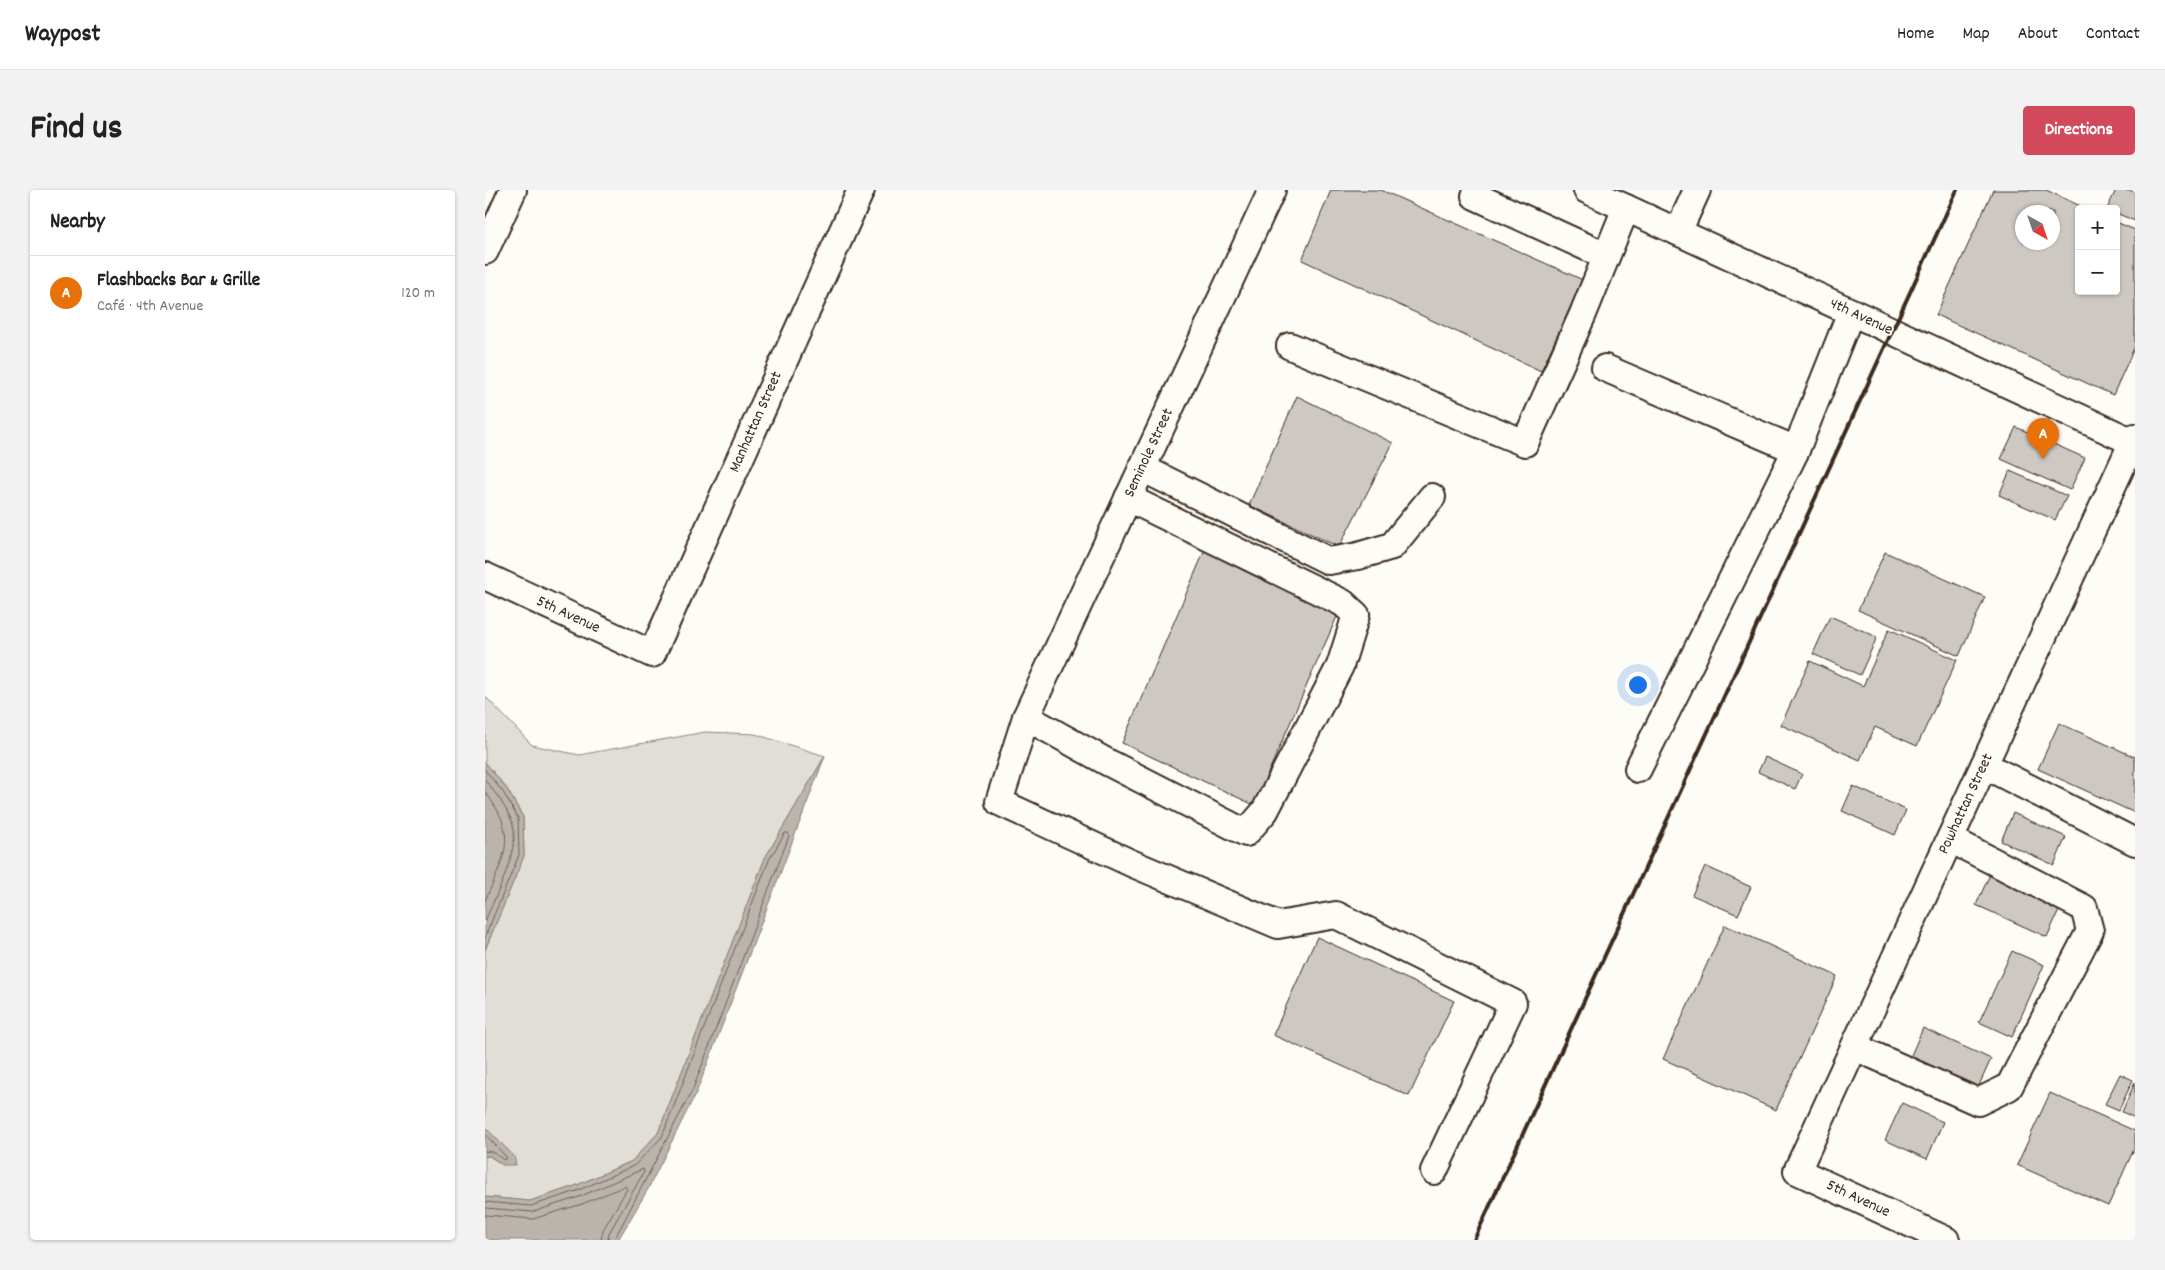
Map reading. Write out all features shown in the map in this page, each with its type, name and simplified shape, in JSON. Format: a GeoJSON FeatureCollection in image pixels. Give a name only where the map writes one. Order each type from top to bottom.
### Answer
{"type":"FeatureCollection","features":[{"type":"Feature","properties":{"kind":"street"},"geometry":{"type":"LineString","coordinates":[[485,251],[513,190]]}},
{"type":"Feature","properties":{"kind":"street","name":"Manhattan Street"},"geometry":{"type":"LineString","coordinates":[[652,654],[861,190]]}},
{"type":"Feature","properties":{"kind":"street","name":"Seminole Street"},"geometry":{"type":"LineString","coordinates":[[1272,190],[1026,717],[999,802],[1131,863],[1278,925],[1336,915],[1513,1003],[1434,1171]]}},
{"type":"Feature","properties":{"kind":"street"},"geometry":{"type":"LineString","coordinates":[[1478,190],[1475,196],[1607,256]]}},
{"type":"Feature","properties":{"kind":"street","name":"4th Avenue"},"geometry":{"type":"LineString","coordinates":[[1587,190],[2134,441]]}},
{"type":"Feature","properties":{"kind":"street"},"geometry":{"type":"LineString","coordinates":[[1678,232],[1697,190]]}},
{"type":"Feature","properties":{"kind":"street"},"geometry":{"type":"LineString","coordinates":[[1290,346],[1525,443],[1626,208]]}},
{"type":"Feature","properties":{"kind":"street"},"geometry":{"type":"LineString","coordinates":[[1638,769],[1796,450],[1851,312]]}},
{"type":"Feature","properties":{"kind":"street"},"geometry":{"type":"LineString","coordinates":[[1605,368],[1796,450]]}},
{"type":"Feature","properties":{"kind":"street","name":"Powhattan Street"},"geometry":{"type":"LineString","coordinates":[[1797,1171],[2134,441]]}},
{"type":"Feature","properties":{"kind":"street"},"geometry":{"type":"LineString","coordinates":[[1142,468],[1329,561],[1358,556],[1392,546],[1432,497]]}},
{"type":"Feature","properties":{"kind":"street"},"geometry":{"type":"LineString","coordinates":[[1026,717],[1107,762],[1246,833],[1265,811],[1340,666],[1356,615],[1343,603],[1128,498]]}},
{"type":"Feature","properties":{"kind":"street","name":"5th Avenue"},"geometry":{"type":"LineString","coordinates":[[485,576],[652,654]]}},
{"type":"Feature","properties":{"kind":"street"},"geometry":{"type":"LineString","coordinates":[[1984,765],[2135,842]]}},
{"type":"Feature","properties":{"kind":"street"},"geometry":{"type":"LineString","coordinates":[[1855,1047],[1978,1102],[2009,1088],[2090,931],[2084,908],[1950,839]]}},
{"type":"Feature","properties":{"kind":"street","name":"5th Avenue"},"geometry":{"type":"LineString","coordinates":[[1797,1171],[1946,1240]]}},
{"type":"Feature","properties":{"kind":"shaded area"},"geometry":{"type":"Polygon","coordinates":[[[485,696],[532,745],[579,755],[705,732],[755,734],[825,756],[765,858],[658,1133],[632,1161],[575,1186],[530,1201],[485,1197],[485,1156],[489,1156],[503,1165],[514,1156],[485,1127],[485,950],[524,856],[523,817],[507,789],[485,762],[485,696]]]}},
{"type":"Feature","properties":{"kind":"water"},"geometry":{"type":"Polygon","coordinates":[[[825,756],[697,1091],[648,1189],[618,1240],[485,1240],[485,1197],[530,1201],[575,1186],[632,1161],[658,1133],[765,858],[825,756]]]}},
{"type":"Feature","properties":{"kind":"water"},"geometry":{"type":"Polygon","coordinates":[[[485,762],[507,789],[523,817],[524,856],[485,950],[485,762]]]}},
{"type":"Feature","properties":{"kind":"water"},"geometry":{"type":"Polygon","coordinates":[[[485,1127],[514,1156],[516,1165],[503,1165],[490,1156],[485,1156],[485,1127]]]}},
{"type":"Feature","properties":{"kind":"building"},"geometry":{"type":"Polygon","coordinates":[[[1331,190],[1381,190],[1583,280],[1541,371],[1302,260],[1331,190]]]}},
{"type":"Feature","properties":{"kind":"building"},"geometry":{"type":"Polygon","coordinates":[[[1993,190],[2046,190],[2078,205],[2075,205],[2075,295],[2120,295],[2120,224],[2135,230],[2135,346],[2113,395],[1936,315],[1993,190]]]}},
{"type":"Feature","properties":{"kind":"building"},"geometry":{"type":"Polygon","coordinates":[[[2116,190],[2135,191],[2135,221],[2120,215],[2120,205],[2109,205],[2116,190]]]}},
{"type":"Feature","properties":{"kind":"building"},"geometry":{"type":"Polygon","coordinates":[[[1297,396],[1393,443],[1339,547],[1249,505],[1297,396]]]}},
{"type":"Feature","properties":{"kind":"building"},"geometry":{"type":"Polygon","coordinates":[[[2016,427],[2085,458],[2070,490],[2001,459],[2016,427]]]}},
{"type":"Feature","properties":{"kind":"building"},"geometry":{"type":"Polygon","coordinates":[[[2010,471],[2067,496],[2055,520],[1999,495],[2010,471]]]}},
{"type":"Feature","properties":{"kind":"building"},"geometry":{"type":"Polygon","coordinates":[[[1210,538],[1343,603],[1254,805],[1122,743],[1210,538]]]}},
{"type":"Feature","properties":{"kind":"building"},"geometry":{"type":"Polygon","coordinates":[[[1885,552],[1985,597],[1959,656],[1858,610],[1885,552]]]}},
{"type":"Feature","properties":{"kind":"building"},"geometry":{"type":"Polygon","coordinates":[[[1830,616],[1877,637],[1860,675],[1813,654],[1830,616]]]}},
{"type":"Feature","properties":{"kind":"building"},"geometry":{"type":"Polygon","coordinates":[[[1889,629],[1957,660],[1917,746],[1875,727],[1860,760],[1781,725],[1810,661],[1863,686],[1889,629]]]}},
{"type":"Feature","properties":{"kind":"building"},"geometry":{"type":"Polygon","coordinates":[[[2059,723],[2135,757],[2135,813],[2038,769],[2059,723]]]}},
{"type":"Feature","properties":{"kind":"building"},"geometry":{"type":"Polygon","coordinates":[[[1765,757],[1802,774],[1795,789],[1758,772],[1765,757]]]}},
{"type":"Feature","properties":{"kind":"building"},"geometry":{"type":"Polygon","coordinates":[[[1853,786],[1906,810],[1895,835],[1842,811],[1853,786]]]}},
{"type":"Feature","properties":{"kind":"building"},"geometry":{"type":"Polygon","coordinates":[[[2013,813],[2066,837],[2054,865],[2001,841],[2013,813]]]}},
{"type":"Feature","properties":{"kind":"building"},"geometry":{"type":"Polygon","coordinates":[[[1705,866],[1751,887],[1738,915],[1692,895],[1705,866]]]}},
{"type":"Feature","properties":{"kind":"building"},"geometry":{"type":"Polygon","coordinates":[[[1991,872],[2062,904],[2047,937],[1976,905],[1991,872]]]}},
{"type":"Feature","properties":{"kind":"building"},"geometry":{"type":"Polygon","coordinates":[[[1725,925],[1837,976],[1776,1110],[1663,1059],[1725,925]]]}},
{"type":"Feature","properties":{"kind":"building"},"geometry":{"type":"Polygon","coordinates":[[[1317,937],[1454,1001],[1409,1096],[1273,1035],[1317,937]]]}},
{"type":"Feature","properties":{"kind":"building"},"geometry":{"type":"Polygon","coordinates":[[[2012,951],[2044,965],[2012,1037],[1979,1022],[2012,951]]]}},
{"type":"Feature","properties":{"kind":"building"},"geometry":{"type":"Polygon","coordinates":[[[1923,1028],[1991,1059],[1976,1092],[1908,1062],[1923,1028]]]}},
{"type":"Feature","properties":{"kind":"building"},"geometry":{"type":"Polygon","coordinates":[[[2120,1074],[2133,1080],[2119,1110],[2105,1104],[2120,1074]]]}},
{"type":"Feature","properties":{"kind":"building"},"geometry":{"type":"Polygon","coordinates":[[[2135,1082],[2135,1118],[2122,1112],[2135,1082]]]}},
{"type":"Feature","properties":{"kind":"building"},"geometry":{"type":"Polygon","coordinates":[[[2050,1093],[2135,1131],[2135,1147],[2108,1206],[2017,1165],[2050,1093]]]}},
{"type":"Feature","properties":{"kind":"building"},"geometry":{"type":"Polygon","coordinates":[[[1902,1103],[1943,1122],[1927,1159],[1885,1140],[1902,1103]]]}},
{"type":"Feature","properties":{"kind":"railway"},"geometry":{"type":"LineString","coordinates":[[1474,1240],[1957,190]]}},
{"type":"Feature","properties":{"kind":"place","name":"Flashbacks Bar & Grille"},"geometry":{"type":"Point","coordinates":[2043,459]}}]}
